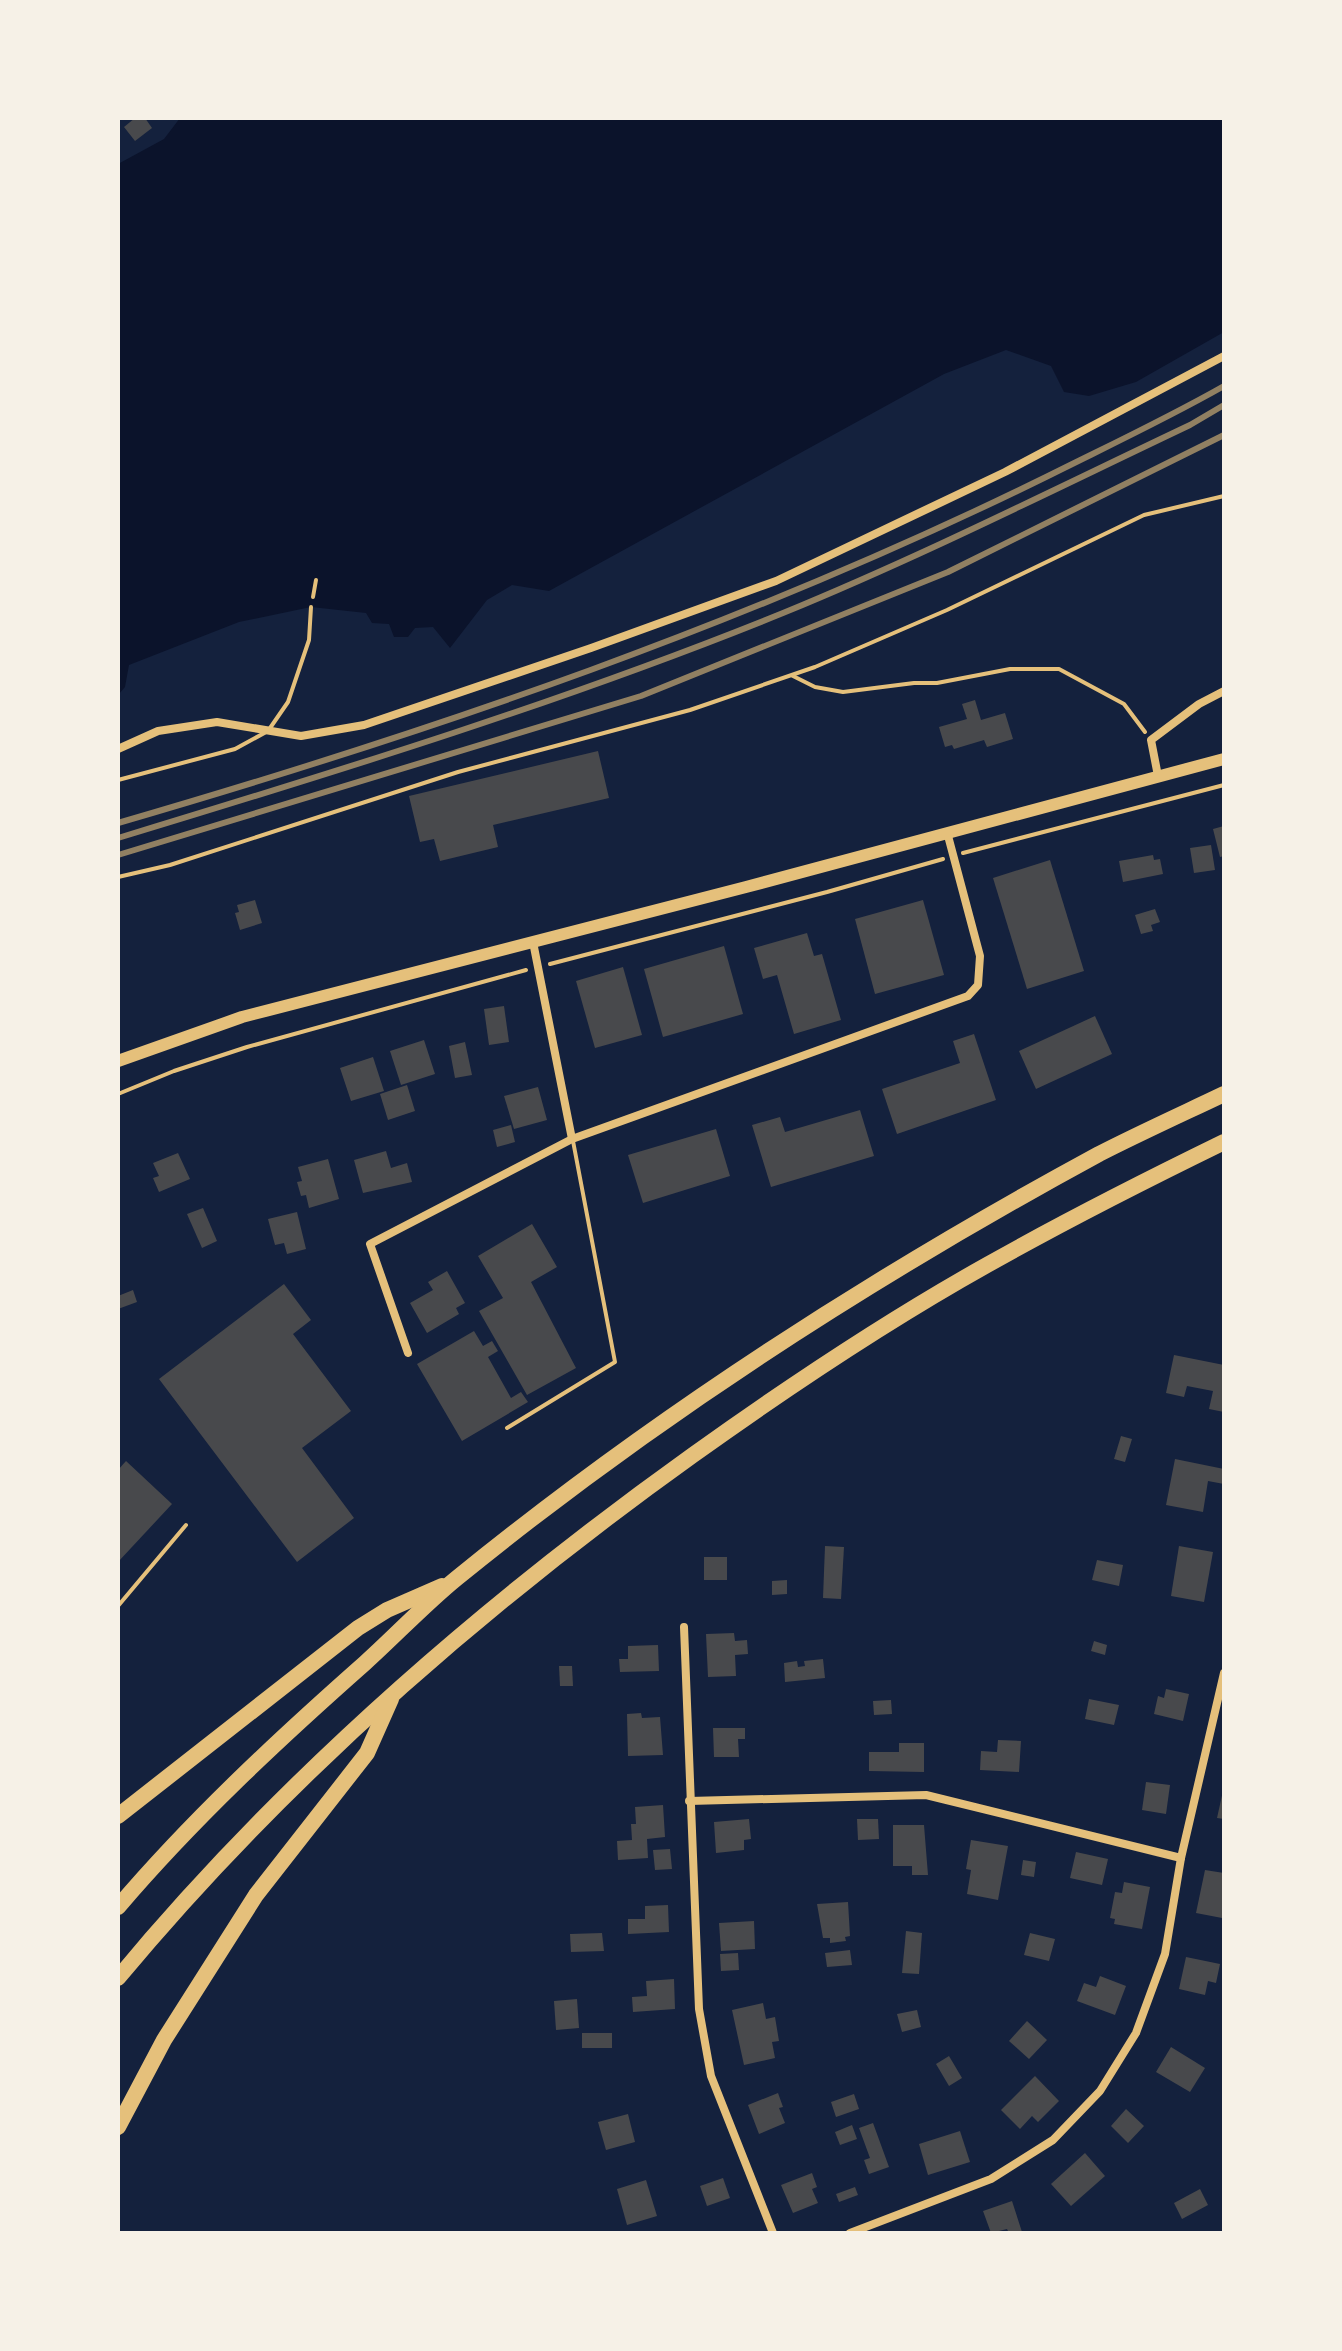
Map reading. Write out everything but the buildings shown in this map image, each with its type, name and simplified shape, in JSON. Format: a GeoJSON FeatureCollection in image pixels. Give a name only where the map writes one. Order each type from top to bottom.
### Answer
{"type":"FeatureCollection","features":[{"type":"Feature","properties":{"kind":"highway"},"geometry":{"type":"LineString","coordinates":[[118,1907],[147,1873],[295,1725],[454,1580],[599,1469],[823,1315],[968,1227],[1089,1160],[1224,1094]]}},
{"type":"Feature","properties":{"kind":"highway"},"geometry":{"type":"LineString","coordinates":[[118,1978],[231,1852],[323,1758],[393,1693],[534,1574],[621,1507],[842,1353],[999,1259],[1120,1193],[1224,1142]]}},
{"type":"Feature","properties":{"kind":"highway"},"geometry":{"type":"LineString","coordinates":[[118,1816],[358,1628],[387,1610],[454,1580]]}},
{"type":"Feature","properties":{"kind":"highway"},"geometry":{"type":"LineString","coordinates":[[118,2127],[164,2040],[256,1895],[367,1753],[393,1693]]}},
{"type":"Feature","properties":{"kind":"main road"},"geometry":{"type":"LineString","coordinates":[[118,1061],[242,1017],[1224,759]]}},
{"type":"Feature","properties":{"kind":"street"},"geometry":{"type":"LineString","coordinates":[[118,749],[158,731],[217,722],[301,736],[364,725],[591,648],[776,581],[1005,472],[1224,356]]}},
{"type":"Feature","properties":{"kind":"street"},"geometry":{"type":"LineString","coordinates":[[1158,776],[1151,740],[1199,704],[1224,691]]}},
{"type":"Feature","properties":{"kind":"street"},"geometry":{"type":"LineString","coordinates":[[408,1353],[370,1244],[572,1139],[968,996],[978,985],[980,956],[947,832]]}},
{"type":"Feature","properties":{"kind":"street"},"geometry":{"type":"LineString","coordinates":[[533,942],[572,1139]]}},
{"type":"Feature","properties":{"kind":"street"},"geometry":{"type":"LineString","coordinates":[[684,1627],[699,2009],[711,2076],[773,2233]]}},
{"type":"Feature","properties":{"kind":"street"},"geometry":{"type":"LineString","coordinates":[[850,2233],[991,2179],[1053,2140],[1100,2091],[1136,2033],[1165,1954],[1181,1858],[1224,1673]]}},
{"type":"Feature","properties":{"kind":"street"},"geometry":{"type":"LineString","coordinates":[[689,1801],[926,1795],[1181,1858]]}},
{"type":"Feature","properties":{"kind":"lane"},"geometry":{"type":"LineString","coordinates":[[118,780],[235,749],[268,731],[288,702],[309,640],[311,607]]}},
{"type":"Feature","properties":{"kind":"lane"},"geometry":{"type":"LineString","coordinates":[[507,1428],[615,1362],[572,1139]]}},
{"type":"Feature","properties":{"kind":"lane"},"geometry":{"type":"LineString","coordinates":[[118,1606],[186,1525]]}},
{"type":"Feature","properties":{"kind":"path"},"geometry":{"type":"LineString","coordinates":[[118,877],[170,865],[458,772],[690,710],[791,675],[947,610],[1144,515],[1224,496]]}},
{"type":"Feature","properties":{"kind":"path"},"geometry":{"type":"LineString","coordinates":[[311,607],[316,580]]}},
{"type":"Feature","properties":{"kind":"path"},"geometry":{"type":"LineString","coordinates":[[791,675],[815,687],[843,692],[937,683],[1010,669],[1059,669],[1124,704],[1151,740]]}},
{"type":"Feature","properties":{"kind":"path"},"geometry":{"type":"LineString","coordinates":[[118,1094],[174,1071],[247,1047],[1224,785]]}},
{"type":"Feature","properties":{"kind":"water"},"geometry":{"type":"Polygon","coordinates":[[[180,118],[1224,118],[1224,332],[1136,382],[1089,396],[1064,392],[1051,366],[1006,350],[944,374],[549,591],[512,585],[487,600],[450,648],[433,627],[415,628],[408,637],[394,637],[389,624],[372,623],[366,613],[311,607],[239,622],[129,665],[125,687],[118,695],[118,164],[164,139],[180,118]]]}},
{"type":"Feature","properties":{"kind":"railway"},"geometry":{"type":"LineString","coordinates":[[118,823],[473,711],[705,627],[933,530],[1113,444],[1224,386]]}},
{"type":"Feature","properties":{"kind":"railway"},"geometry":{"type":"LineString","coordinates":[[118,838],[536,705],[783,613],[937,545],[1190,425],[1224,405]]}},
{"type":"Feature","properties":{"kind":"railway"},"geometry":{"type":"LineString","coordinates":[[118,855],[641,696],[948,572],[1224,435]]}}]}
